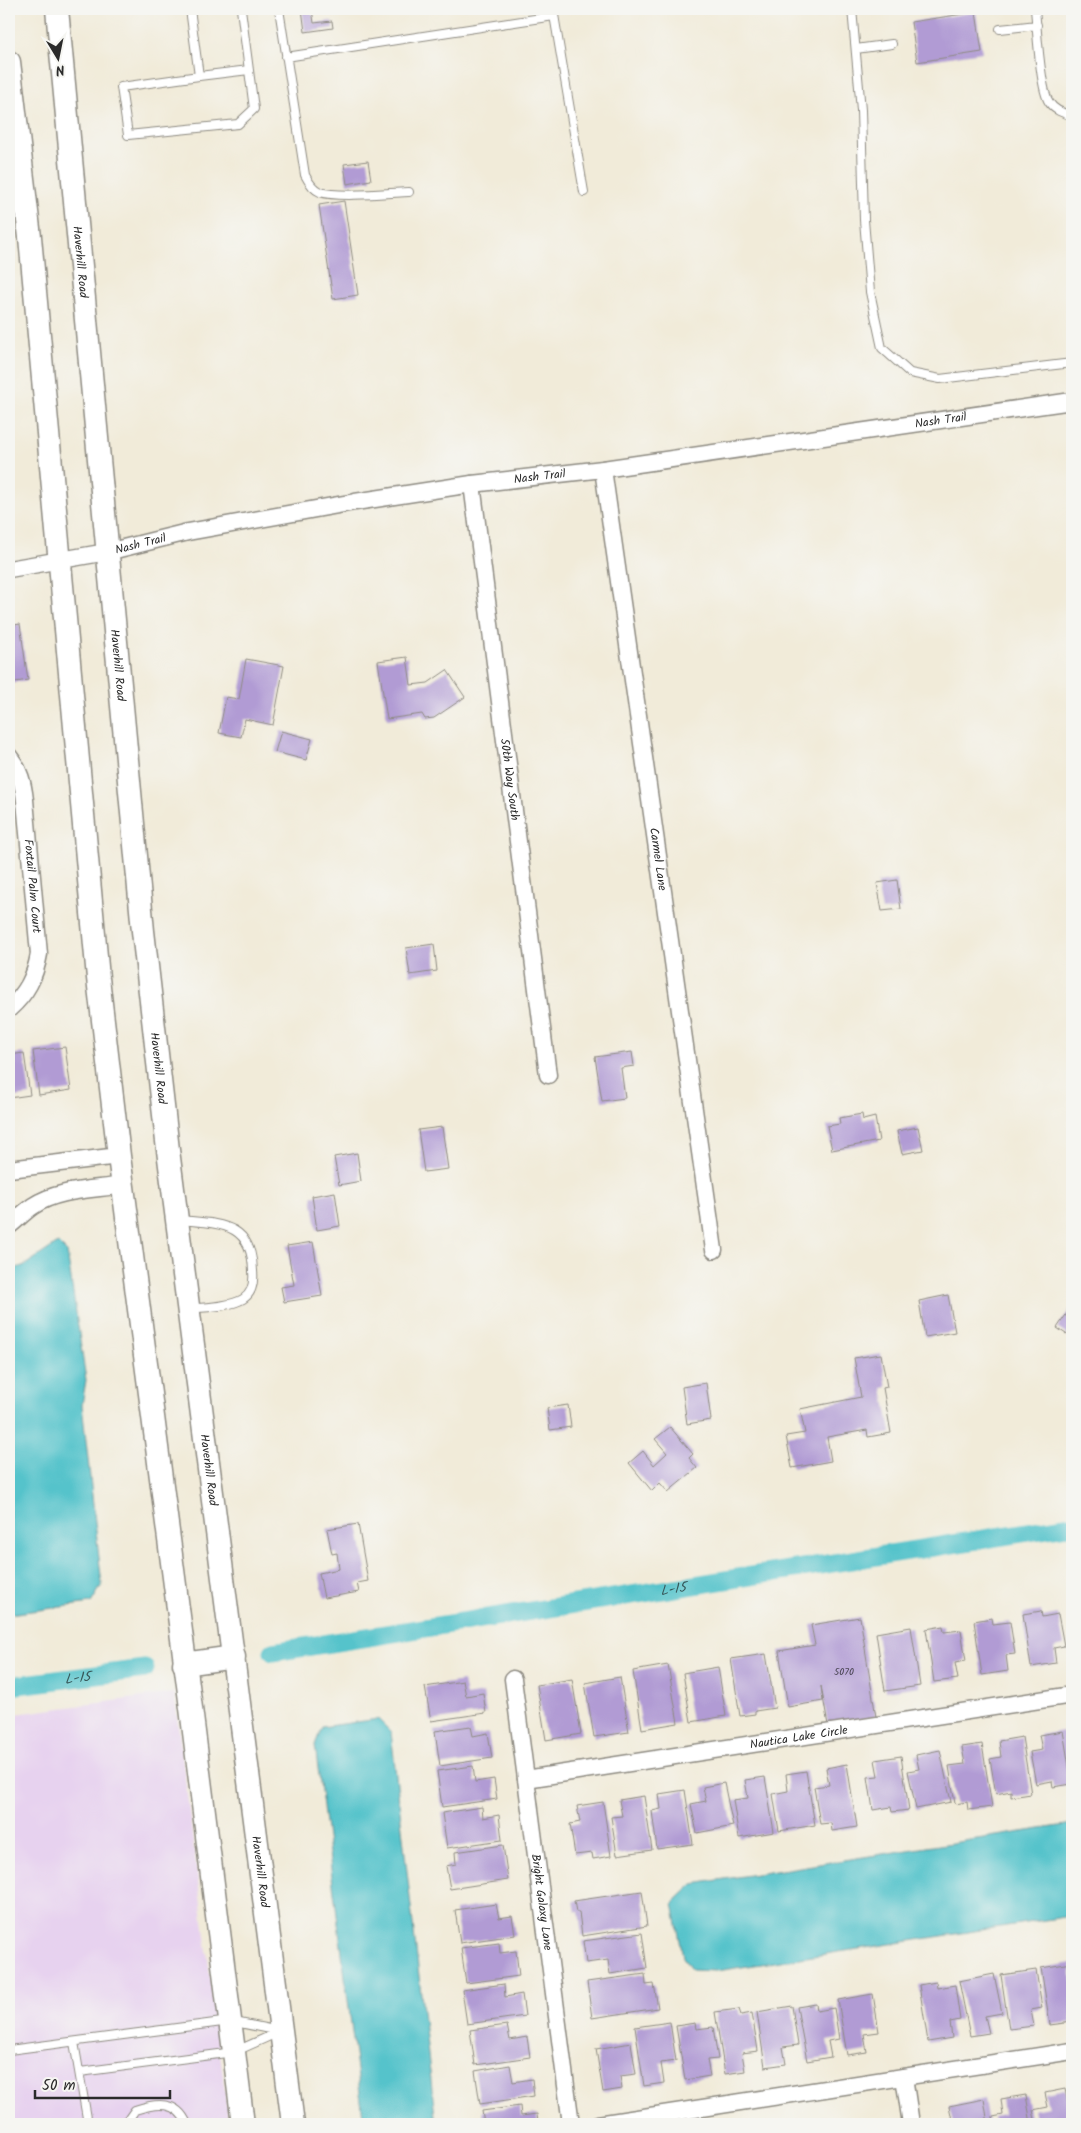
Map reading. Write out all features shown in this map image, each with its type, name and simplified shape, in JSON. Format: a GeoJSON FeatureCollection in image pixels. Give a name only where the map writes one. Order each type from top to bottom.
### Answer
{"type":"FeatureCollection","features":[{"type":"Feature","properties":{"kind":"street","name":"Haverhill Road"},"geometry":{"type":"LineString","coordinates":[[57,9],[143,931],[177,1219],[293,2124]]}},
{"type":"Feature","properties":{"kind":"street"},"geometry":{"type":"LineString","coordinates":[[9,62],[30,237],[84,842],[119,1156],[243,2124]]}},
{"type":"Feature","properties":{"kind":"street","name":"Nash Trail"},"geometry":{"type":"LineString","coordinates":[[9,569],[107,552],[188,532],[472,484],[603,469],[1072,401]]}},
{"type":"Feature","properties":{"kind":"street","name":"Carmel Lane"},"geometry":{"type":"LineString","coordinates":[[603,469],[714,1250]]}},
{"type":"Feature","properties":{"kind":"street","name":"50th Way South"},"geometry":{"type":"LineString","coordinates":[[472,484],[548,1075]]}},
{"type":"Feature","properties":{"kind":"street","name":"Foxtail Palm Court"},"geometry":{"type":"LineString","coordinates":[[9,756],[16,765],[22,780],[39,954],[36,973],[25,994],[9,1009]]}},
{"type":"Feature","properties":{"kind":"street"},"geometry":{"type":"LineString","coordinates":[[9,1169],[119,1156]]}},
{"type":"Feature","properties":{"kind":"street"},"geometry":{"type":"LineString","coordinates":[[9,1226],[32,1207],[47,1198],[123,1185]]}},
{"type":"Feature","properties":{"kind":"street"},"geometry":{"type":"LineString","coordinates":[[184,1664],[234,1657]]}},
{"type":"Feature","properties":{"kind":"street","name":"Bright Galaxy Lane"},"geometry":{"type":"LineString","coordinates":[[513,1679],[571,2124]]}},
{"type":"Feature","properties":{"kind":"street","name":"Nautica Lake Circle"},"geometry":{"type":"LineString","coordinates":[[526,1779],[1072,1695]]}},
{"type":"Feature","properties":{"kind":"street"},"geometry":{"type":"LineString","coordinates":[[598,2124],[1072,2051]]}},
{"type":"Feature","properties":{"kind":"street"},"geometry":{"type":"LineString","coordinates":[[904,2077],[912,2124]]}},
{"type":"Feature","properties":{"kind":"lane"},"geometry":{"type":"LineString","coordinates":[[190,9],[200,76]]}},
{"type":"Feature","properties":{"kind":"lane"},"geometry":{"type":"LineString","coordinates":[[241,9],[249,70],[254,109],[238,124],[128,135],[120,87],[249,70]]}},
{"type":"Feature","properties":{"kind":"lane"},"geometry":{"type":"LineString","coordinates":[[279,9],[305,175],[310,184],[319,192],[369,194],[410,192]]}},
{"type":"Feature","properties":{"kind":"lane"},"geometry":{"type":"LineString","coordinates":[[852,9],[861,110],[864,220],[870,292],[882,348],[910,373],[940,378],[1072,363]]}},
{"type":"Feature","properties":{"kind":"lane"},"geometry":{"type":"LineString","coordinates":[[1035,9],[1044,81],[1049,102],[1063,114],[1072,116]]}},
{"type":"Feature","properties":{"kind":"lane"},"geometry":{"type":"LineString","coordinates":[[286,57],[554,12],[584,192]]}},
{"type":"Feature","properties":{"kind":"lane"},"geometry":{"type":"LineString","coordinates":[[1000,28],[1037,25]]}},
{"type":"Feature","properties":{"kind":"lane"},"geometry":{"type":"LineString","coordinates":[[856,49],[892,44]]}},
{"type":"Feature","properties":{"kind":"lane"},"geometry":{"type":"LineString","coordinates":[[177,1219],[233,1227],[246,1239],[253,1262],[254,1282],[248,1295],[241,1300],[189,1309]]}},
{"type":"Feature","properties":{"kind":"lane"},"geometry":{"type":"LineString","coordinates":[[9,2050],[230,2022],[281,2031]]}},
{"type":"Feature","properties":{"kind":"lane"},"geometry":{"type":"LineString","coordinates":[[80,2072],[234,2052],[281,2031]]}},
{"type":"Feature","properties":{"kind":"lane"},"geometry":{"type":"LineString","coordinates":[[74,2042],[88,2124]]}},
{"type":"Feature","properties":{"kind":"lane"},"geometry":{"type":"LineString","coordinates":[[125,2124],[135,2110],[165,2104],[178,2110],[187,2124]]}},
{"type":"Feature","properties":{"kind":"shaded area"},"geometry":{"type":"Polygon","coordinates":[[[174,1693],[229,2124],[9,2124],[9,1715],[174,1693]]]}},
{"type":"Feature","properties":{"kind":"water"},"geometry":{"type":"Polygon","coordinates":[[[58,1243],[67,1252],[86,1380],[82,1405],[102,1585],[91,1603],[9,1614],[9,1271],[25,1265],[58,1243]]]}},
{"type":"Feature","properties":{"kind":"water"},"geometry":{"type":"Polygon","coordinates":[[[378,1719],[391,1732],[436,2124],[364,2124],[315,1745],[322,1727],[378,1719]]]}},
{"type":"Feature","properties":{"kind":"water"},"geometry":{"type":"Polygon","coordinates":[[[1072,1824],[1071,1916],[716,1971],[691,1970],[683,1957],[673,1903],[693,1884],[1072,1824]]]}},
{"type":"Feature","properties":{"kind":"building"},"geometry":{"type":"Polygon","coordinates":[[[302,9],[312,9],[314,23],[332,21],[333,28],[305,32],[302,9]]]}},
{"type":"Feature","properties":{"kind":"building"},"geometry":{"type":"Polygon","coordinates":[[[976,12],[982,52],[917,62],[911,22],[976,12]]]}},
{"type":"Feature","properties":{"kind":"building"},"geometry":{"type":"Polygon","coordinates":[[[368,161],[371,180],[347,184],[344,164],[368,161]]]}},
{"type":"Feature","properties":{"kind":"building"},"geometry":{"type":"Polygon","coordinates":[[[344,201],[358,295],[333,299],[319,205],[344,201]]]}},
{"type":"Feature","properties":{"kind":"building"},"geometry":{"type":"Polygon","coordinates":[[[20,624],[28,680],[9,683],[9,626],[20,624]]]}},
{"type":"Feature","properties":{"kind":"building"},"geometry":{"type":"Polygon","coordinates":[[[407,657],[411,685],[428,683],[447,670],[465,697],[434,718],[425,719],[422,714],[387,719],[378,661],[407,657]]]}},
{"type":"Feature","properties":{"kind":"building"},"geometry":{"type":"Polygon","coordinates":[[[246,659],[284,666],[273,725],[245,719],[241,737],[219,733],[226,697],[239,699],[246,659]]]}},
{"type":"Feature","properties":{"kind":"building"},"geometry":{"type":"Polygon","coordinates":[[[281,731],[312,739],[306,760],[275,752],[281,731]]]}},
{"type":"Feature","properties":{"kind":"building"},"geometry":{"type":"Polygon","coordinates":[[[897,880],[901,909],[882,911],[877,883],[897,880]]]}},
{"type":"Feature","properties":{"kind":"building"},"geometry":{"type":"Polygon","coordinates":[[[434,944],[437,971],[410,975],[406,948],[434,944]]]}},
{"type":"Feature","properties":{"kind":"building"},"geometry":{"type":"Polygon","coordinates":[[[65,1047],[71,1090],[39,1095],[33,1051],[65,1047]]]}},
{"type":"Feature","properties":{"kind":"building"},"geometry":{"type":"Polygon","coordinates":[[[632,1052],[634,1066],[621,1068],[625,1098],[602,1101],[595,1057],[632,1052]]]}},
{"type":"Feature","properties":{"kind":"building"},"geometry":{"type":"Polygon","coordinates":[[[24,1053],[30,1095],[9,1098],[9,1055],[24,1053]]]}},
{"type":"Feature","properties":{"kind":"building"},"geometry":{"type":"Polygon","coordinates":[[[862,1114],[863,1120],[875,1117],[879,1141],[832,1150],[827,1126],[840,1124],[839,1118],[862,1114]]]}},
{"type":"Feature","properties":{"kind":"building"},"geometry":{"type":"Polygon","coordinates":[[[442,1127],[448,1169],[424,1172],[418,1130],[442,1127]]]}},
{"type":"Feature","properties":{"kind":"building"},"geometry":{"type":"Polygon","coordinates":[[[918,1127],[923,1150],[902,1154],[897,1131],[918,1127]]]}},
{"type":"Feature","properties":{"kind":"building"},"geometry":{"type":"Polygon","coordinates":[[[357,1153],[361,1181],[339,1185],[334,1157],[357,1153]]]}},
{"type":"Feature","properties":{"kind":"building"},"geometry":{"type":"Polygon","coordinates":[[[335,1192],[340,1226],[317,1230],[312,1196],[335,1192]]]}},
{"type":"Feature","properties":{"kind":"building"},"geometry":{"type":"Polygon","coordinates":[[[313,1242],[322,1296],[284,1302],[281,1287],[294,1285],[287,1246],[313,1242]]]}},
{"type":"Feature","properties":{"kind":"building"},"geometry":{"type":"Polygon","coordinates":[[[948,1295],[955,1332],[925,1337],[919,1301],[948,1295]]]}},
{"type":"Feature","properties":{"kind":"building"},"geometry":{"type":"Polygon","coordinates":[[[1072,1306],[1072,1338],[1057,1328],[1072,1306]]]}},
{"type":"Feature","properties":{"kind":"building"},"geometry":{"type":"Polygon","coordinates":[[[881,1354],[887,1387],[883,1388],[891,1433],[868,1437],[867,1430],[827,1437],[831,1461],[792,1468],[786,1436],[805,1433],[800,1409],[861,1397],[854,1358],[881,1354]]]}},
{"type":"Feature","properties":{"kind":"building"},"geometry":{"type":"Polygon","coordinates":[[[706,1383],[711,1420],[687,1424],[682,1387],[706,1383]]]}},
{"type":"Feature","properties":{"kind":"building"},"geometry":{"type":"Polygon","coordinates":[[[568,1405],[571,1427],[550,1430],[547,1408],[568,1405]]]}},
{"type":"Feature","properties":{"kind":"building"},"geometry":{"type":"Polygon","coordinates":[[[670,1427],[693,1454],[689,1458],[697,1468],[668,1492],[660,1483],[652,1491],[629,1463],[643,1451],[654,1465],[667,1453],[655,1439],[670,1427]]]}},
{"type":"Feature","properties":{"kind":"building"},"geometry":{"type":"Polygon","coordinates":[[[358,1524],[368,1581],[357,1583],[359,1592],[324,1598],[319,1573],[339,1569],[337,1553],[332,1554],[327,1529],[358,1524]]]}},
{"type":"Feature","properties":{"kind":"building"},"geometry":{"type":"Polygon","coordinates":[[[1041,1611],[1042,1617],[1058,1614],[1064,1646],[1054,1648],[1056,1663],[1031,1667],[1023,1614],[1041,1611]]]}},
{"type":"Feature","properties":{"kind":"building"},"geometry":{"type":"Polygon","coordinates":[[[860,1617],[876,1717],[828,1725],[821,1686],[823,1701],[788,1707],[779,1651],[815,1645],[811,1625],[860,1617]]]}},
{"type":"Feature","properties":{"kind":"building"},"geometry":{"type":"Polygon","coordinates":[[[992,1618],[993,1624],[1010,1622],[1015,1654],[1006,1655],[1008,1671],[982,1675],[974,1621],[992,1618]]]}},
{"type":"Feature","properties":{"kind":"building"},"geometry":{"type":"Polygon","coordinates":[[[943,1626],[944,1632],[961,1630],[966,1661],[955,1663],[958,1679],[934,1682],[926,1629],[943,1626]]]}},
{"type":"Feature","properties":{"kind":"building"},"geometry":{"type":"Polygon","coordinates":[[[911,1627],[920,1686],[885,1691],[876,1633],[911,1627]]]}},
{"type":"Feature","properties":{"kind":"building"},"geometry":{"type":"Polygon","coordinates":[[[766,1654],[775,1708],[755,1711],[755,1714],[740,1716],[731,1659],[766,1654]]]}},
{"type":"Feature","properties":{"kind":"building"},"geometry":{"type":"Polygon","coordinates":[[[668,1665],[678,1723],[642,1729],[633,1671],[668,1665]]]}},
{"type":"Feature","properties":{"kind":"building"},"geometry":{"type":"Polygon","coordinates":[[[718,1667],[726,1716],[691,1722],[683,1673],[718,1667]]]}},
{"type":"Feature","properties":{"kind":"building"},"geometry":{"type":"Polygon","coordinates":[[[620,1677],[629,1732],[594,1737],[585,1683],[620,1677]]]}},
{"type":"Feature","properties":{"kind":"building"},"geometry":{"type":"Polygon","coordinates":[[[572,1679],[581,1734],[546,1740],[537,1685],[572,1679]]]}},
{"type":"Feature","properties":{"kind":"building"},"geometry":{"type":"Polygon","coordinates":[[[463,1681],[466,1696],[483,1693],[486,1713],[431,1721],[425,1687],[463,1681]]]}},
{"type":"Feature","properties":{"kind":"building"},"geometry":{"type":"Polygon","coordinates":[[[471,1726],[473,1736],[488,1733],[492,1758],[440,1766],[435,1731],[471,1726]]]}},
{"type":"Feature","properties":{"kind":"building"},"geometry":{"type":"Polygon","coordinates":[[[1063,1731],[1072,1784],[1053,1787],[1052,1781],[1036,1784],[1030,1752],[1042,1750],[1039,1735],[1063,1731]]]}},
{"type":"Feature","properties":{"kind":"building"},"geometry":{"type":"Polygon","coordinates":[[[1022,1737],[1031,1794],[1011,1797],[1011,1791],[996,1794],[990,1759],[1001,1757],[999,1741],[1022,1737]]]}},
{"type":"Feature","properties":{"kind":"building"},"geometry":{"type":"Polygon","coordinates":[[[982,1744],[992,1807],[968,1810],[967,1802],[955,1804],[949,1766],[965,1764],[962,1747],[982,1744]]]}},
{"type":"Feature","properties":{"kind":"building"},"geometry":{"type":"Polygon","coordinates":[[[940,1750],[951,1802],[916,1809],[908,1771],[919,1769],[916,1755],[940,1750]]]}},
{"type":"Feature","properties":{"kind":"building"},"geometry":{"type":"Polygon","coordinates":[[[901,1756],[909,1810],[892,1812],[891,1807],[873,1810],[868,1777],[878,1776],[875,1760],[901,1756]]]}},
{"type":"Feature","properties":{"kind":"building"},"geometry":{"type":"Polygon","coordinates":[[[847,1764],[857,1827],[832,1831],[831,1823],[820,1824],[814,1787],[829,1785],[826,1768],[847,1764]]]}},
{"type":"Feature","properties":{"kind":"building"},"geometry":{"type":"Polygon","coordinates":[[[473,1766],[475,1782],[494,1779],[497,1799],[442,1807],[437,1771],[473,1766]]]}},
{"type":"Feature","properties":{"kind":"building"},"geometry":{"type":"Polygon","coordinates":[[[806,1771],[815,1825],[779,1831],[773,1794],[788,1791],[786,1774],[806,1771]]]}},
{"type":"Feature","properties":{"kind":"building"},"geometry":{"type":"Polygon","coordinates":[[[765,1777],[774,1832],[739,1838],[733,1800],[748,1798],[745,1780],[765,1777]]]}},
{"type":"Feature","properties":{"kind":"building"},"geometry":{"type":"Polygon","coordinates":[[[724,1783],[733,1826],[697,1833],[691,1804],[706,1801],[703,1787],[724,1783]]]}},
{"type":"Feature","properties":{"kind":"building"},"geometry":{"type":"Polygon","coordinates":[[[685,1790],[693,1844],[657,1849],[652,1811],[661,1809],[659,1794],[685,1790]]]}},
{"type":"Feature","properties":{"kind":"building"},"geometry":{"type":"Polygon","coordinates":[[[644,1796],[652,1850],[617,1855],[611,1817],[622,1816],[619,1800],[644,1796]]]}},
{"type":"Feature","properties":{"kind":"building"},"geometry":{"type":"Polygon","coordinates":[[[603,1802],[611,1856],[593,1859],[592,1853],[575,1855],[570,1824],[580,1822],[577,1806],[603,1802]]]}},
{"type":"Feature","properties":{"kind":"building"},"geometry":{"type":"Polygon","coordinates":[[[482,1807],[483,1818],[499,1815],[502,1840],[447,1848],[442,1813],[482,1807]]]}},
{"type":"Feature","properties":{"kind":"building"},"geometry":{"type":"Polygon","coordinates":[[[503,1845],[508,1880],[450,1889],[446,1866],[456,1864],[455,1852],[503,1845]]]}},
{"type":"Feature","properties":{"kind":"building"},"geometry":{"type":"Polygon","coordinates":[[[642,1891],[647,1926],[582,1936],[579,1912],[576,1912],[574,1901],[642,1891]]]}},
{"type":"Feature","properties":{"kind":"building"},"geometry":{"type":"Polygon","coordinates":[[[496,1904],[499,1918],[512,1916],[515,1935],[460,1943],[455,1910],[496,1904]]]}},
{"type":"Feature","properties":{"kind":"building"},"geometry":{"type":"Polygon","coordinates":[[[642,1933],[647,1968],[610,1974],[608,1960],[586,1963],[583,1941],[642,1933]]]}},
{"type":"Feature","properties":{"kind":"building"},"geometry":{"type":"Polygon","coordinates":[[[499,1943],[500,1953],[516,1951],[519,1976],[466,1983],[461,1948],[499,1943]]]}},
{"type":"Feature","properties":{"kind":"building"},"geometry":{"type":"Polygon","coordinates":[[[1072,1963],[1072,2022],[1050,2025],[1041,1968],[1072,1963]]]}},
{"type":"Feature","properties":{"kind":"building"},"geometry":{"type":"Polygon","coordinates":[[[1036,1970],[1042,2008],[1031,2010],[1034,2026],[1009,2029],[1001,1975],[1036,1970]]]}},
{"type":"Feature","properties":{"kind":"building"},"geometry":{"type":"Polygon","coordinates":[[[645,1974],[646,1985],[654,1984],[658,2008],[592,2018],[587,1982],[645,1974]]]}},
{"type":"Feature","properties":{"kind":"building"},"geometry":{"type":"Polygon","coordinates":[[[994,1974],[1002,2013],[985,2016],[989,2033],[970,2036],[959,1981],[994,1974]]]}},
{"type":"Feature","properties":{"kind":"building"},"geometry":{"type":"Polygon","coordinates":[[[936,1982],[937,1988],[955,1985],[960,2020],[950,2022],[952,2038],[928,2042],[919,1985],[936,1982]]]}},
{"type":"Feature","properties":{"kind":"building"},"geometry":{"type":"Polygon","coordinates":[[[504,1984],[505,1997],[522,1994],[525,2016],[467,2024],[462,1990],[504,1984]]]}},
{"type":"Feature","properties":{"kind":"building"},"geometry":{"type":"Polygon","coordinates":[[[873,1994],[879,2032],[864,2034],[867,2052],[847,2055],[838,2000],[873,1994]]]}},
{"type":"Feature","properties":{"kind":"building"},"geometry":{"type":"Polygon","coordinates":[[[816,2004],[817,2011],[834,2008],[839,2039],[828,2041],[831,2057],[807,2061],[797,2007],[816,2004]]]}},
{"type":"Feature","properties":{"kind":"building"},"geometry":{"type":"Polygon","coordinates":[[[792,2006],[798,2045],[783,2047],[786,2064],[765,2067],[757,2012],[792,2006]]]}},
{"type":"Feature","properties":{"kind":"building"},"geometry":{"type":"Polygon","coordinates":[[[739,2009],[741,2015],[752,2013],[758,2051],[742,2053],[745,2071],[725,2074],[715,2012],[739,2009]]]}},
{"type":"Feature","properties":{"kind":"building"},"geometry":{"type":"Polygon","coordinates":[[[670,2022],[676,2061],[661,2063],[664,2083],[644,2086],[635,2027],[670,2022]]]}},
{"type":"Feature","properties":{"kind":"building"},"geometry":{"type":"Polygon","coordinates":[[[695,2023],[696,2029],[713,2027],[718,2059],[707,2060],[710,2076],[685,2080],[676,2026],[695,2023]]]}},
{"type":"Feature","properties":{"kind":"building"},"geometry":{"type":"Polygon","coordinates":[[[507,2025],[510,2040],[527,2037],[530,2057],[475,2065],[470,2030],[507,2025]]]}},
{"type":"Feature","properties":{"kind":"building"},"geometry":{"type":"Polygon","coordinates":[[[631,2043],[636,2074],[620,2076],[622,2089],[603,2092],[596,2049],[631,2043]]]}},
{"type":"Feature","properties":{"kind":"building"},"geometry":{"type":"Polygon","coordinates":[[[510,2065],[513,2082],[532,2079],[534,2096],[480,2104],[475,2071],[510,2065]]]}},
{"type":"Feature","properties":{"kind":"building"},"geometry":{"type":"Polygon","coordinates":[[[1065,2089],[1072,2124],[1036,2124],[1033,2110],[1048,2107],[1045,2093],[1065,2089]]]}},
{"type":"Feature","properties":{"kind":"building"},"geometry":{"type":"Polygon","coordinates":[[[1026,2095],[1031,2124],[994,2124],[993,2117],[1003,2115],[1001,2099],[1026,2095]]]}},
{"type":"Feature","properties":{"kind":"building"},"geometry":{"type":"Polygon","coordinates":[[[984,2099],[988,2124],[953,2124],[949,2106],[984,2099]]]}},
{"type":"Feature","properties":{"kind":"building"},"geometry":{"type":"Polygon","coordinates":[[[520,2106],[521,2116],[537,2114],[538,2124],[484,2124],[482,2111],[520,2106]]]}},
{"type":"Feature","properties":{"kind":"waterway","name":"L-15"},"geometry":{"type":"LineString","coordinates":[[273,1652],[1072,1525]]}},
{"type":"Feature","properties":{"kind":"waterway","name":"L-15"},"geometry":{"type":"LineString","coordinates":[[9,1686],[145,1669]]}}]}
